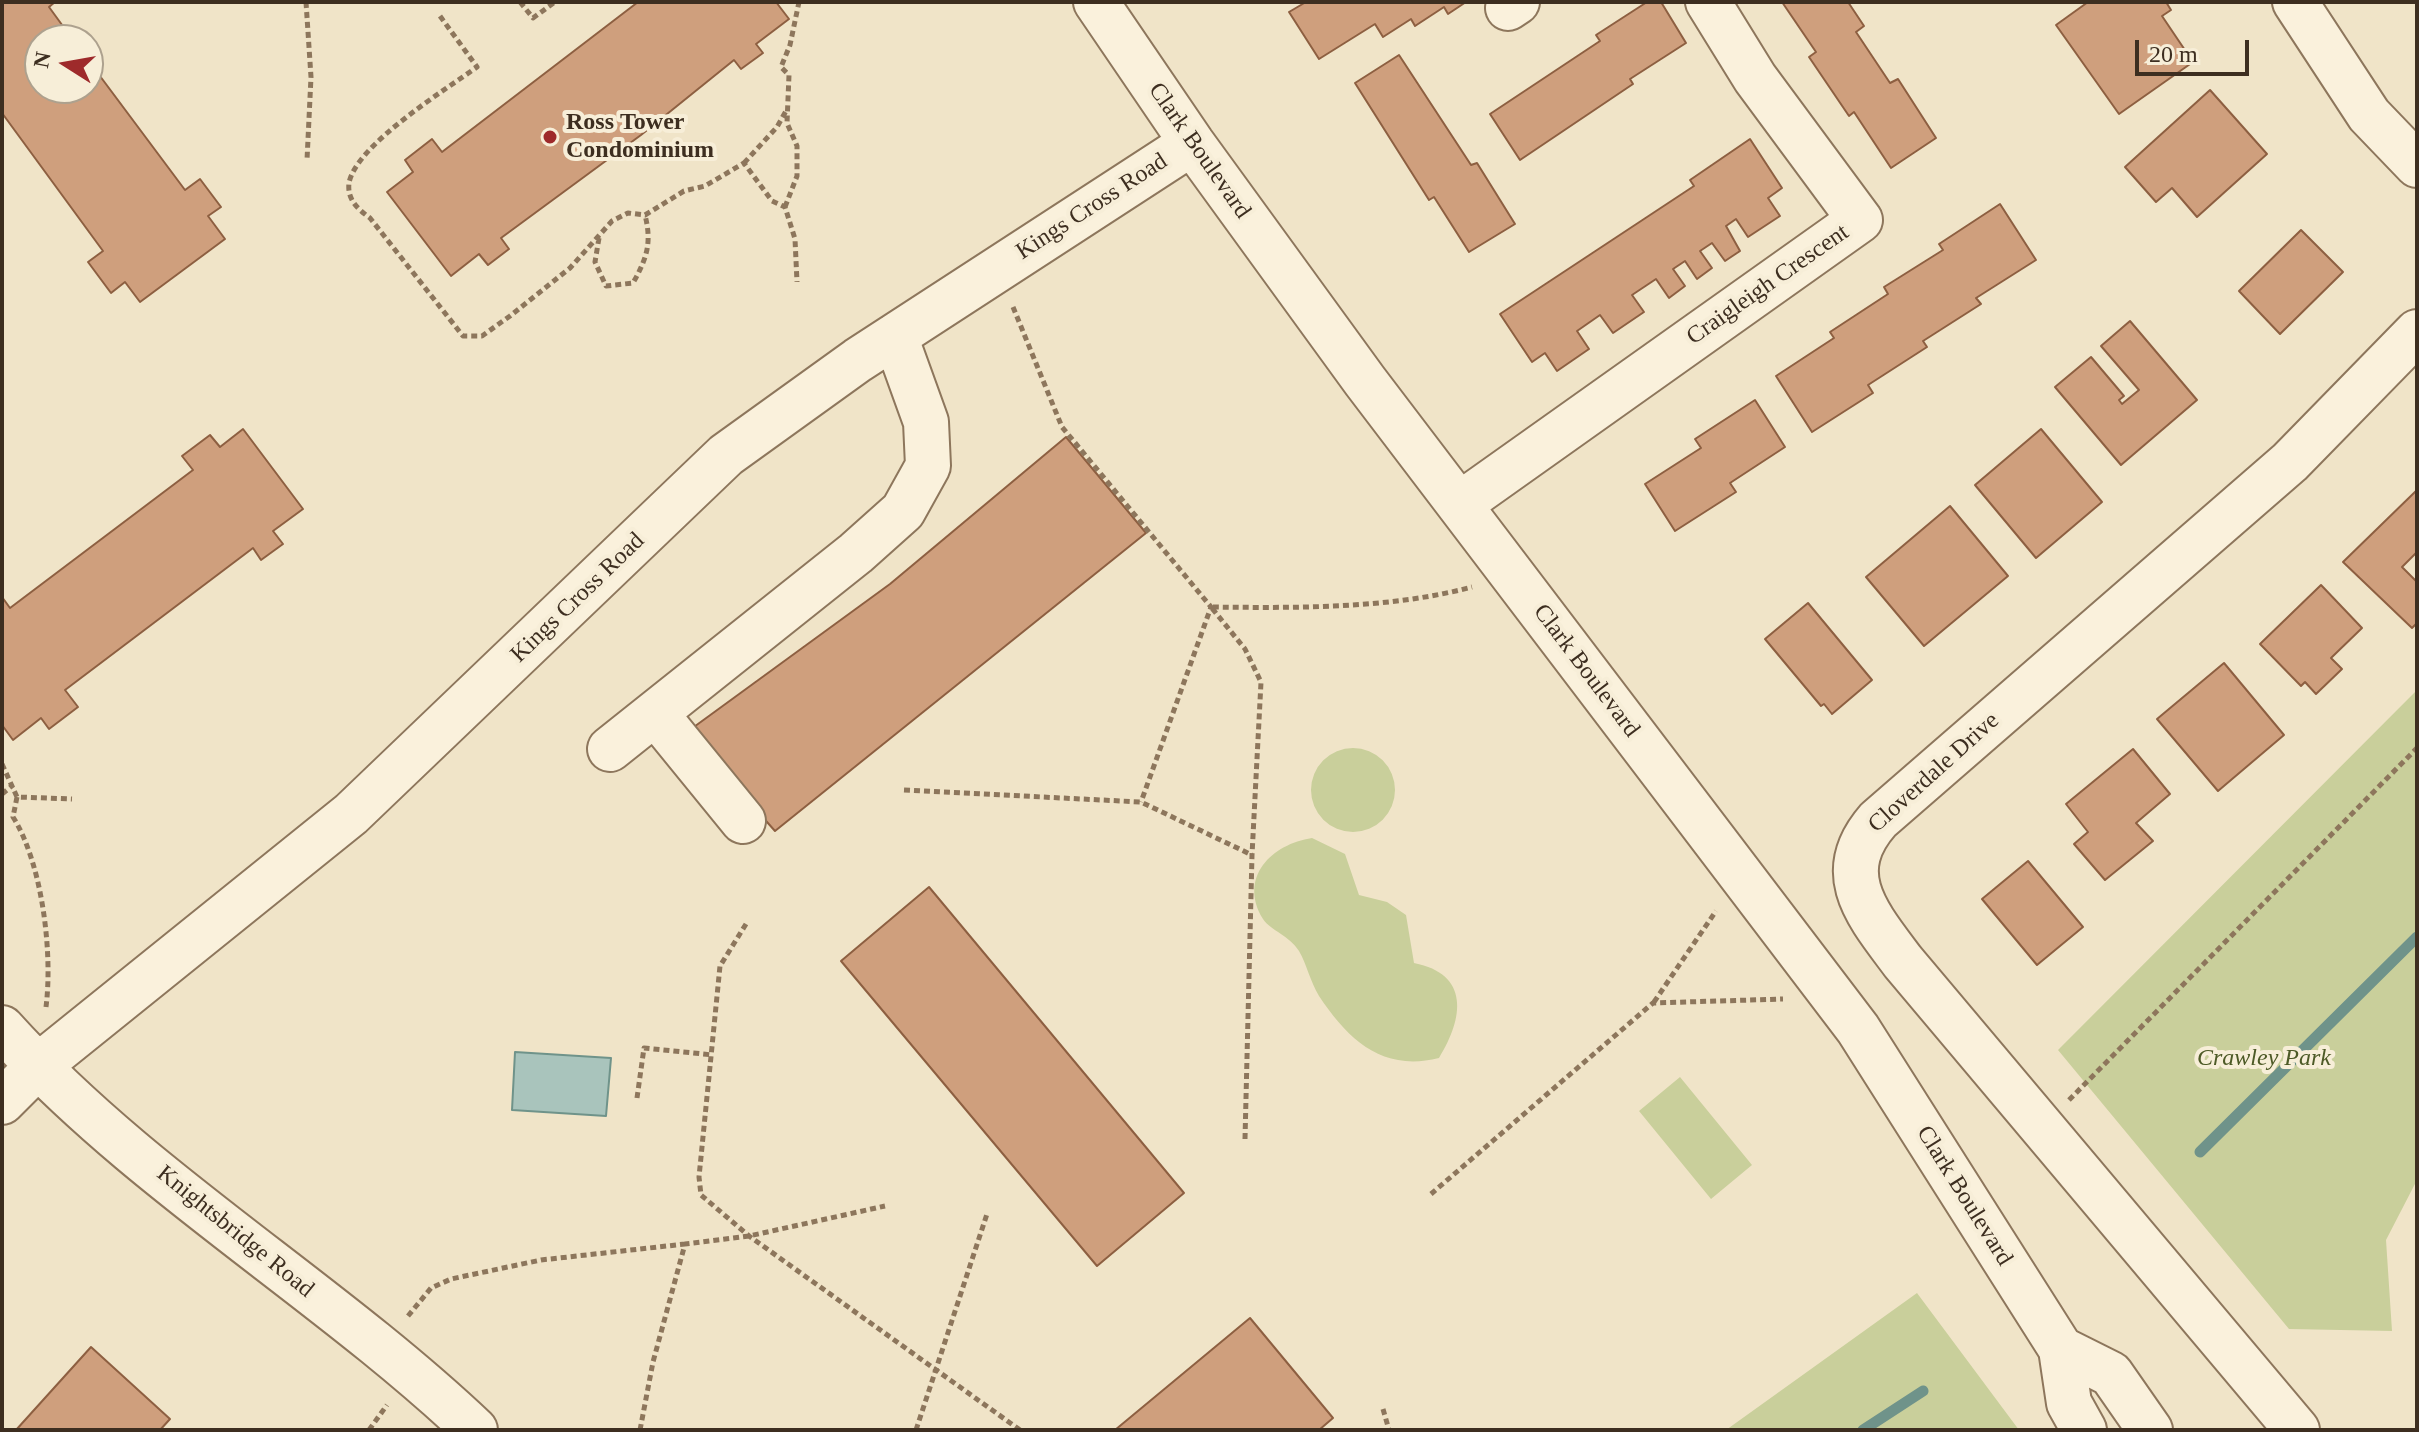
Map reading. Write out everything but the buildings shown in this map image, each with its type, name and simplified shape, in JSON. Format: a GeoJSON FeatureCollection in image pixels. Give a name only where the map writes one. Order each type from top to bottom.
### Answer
{"type":"FeatureCollection","features":[{"type":"Feature","properties":{"kind":"street","name":"Clark Boulevard"},"geometry":{"type":"LineString","coordinates":[[1096,2],[1192,143],[1365,381],[1858,1029],[2061,1349],[2069,1403],[2084,1430]]}},
{"type":"Feature","properties":{"kind":"street","name":"Craigleigh Crescent"},"geometry":{"type":"LineString","coordinates":[[1460,504],[1860,220],[1755,78],[1708,2]]}},
{"type":"Feature","properties":{"kind":"street"},"geometry":{"type":"LineString","coordinates":[[2295,2],[2369,115],[2417,165]]}},
{"type":"Feature","properties":{"kind":"street","name":"Kings Cross Road"},"geometry":{"type":"LineString","coordinates":[[2,1102],[37,1067],[351,814],[726,455],[826,381],[1192,143]]}},
{"type":"Feature","properties":{"kind":"street","name":"Cloverdale Drive"},"geometry":{"type":"LineString","coordinates":[[2297,1430],[1865,911],[1857,885],[1862,839],[1902,799],[2290,462],[2417,332]]}},
{"type":"Feature","properties":{"kind":"street"},"geometry":{"type":"LineString","coordinates":[[610,749],[856,553],[903,511],[928,466],[926,422],[895,336]]}},
{"type":"Feature","properties":{"kind":"street"},"geometry":{"type":"LineString","coordinates":[[655,713],[743,821]]}},
{"type":"Feature","properties":{"kind":"street","name":"Knightsbridge Road"},"geometry":{"type":"LineString","coordinates":[[2,1028],[37,1067],[258,1253],[411,1370],[475,1430]]}},
{"type":"Feature","properties":{"kind":"street"},"geometry":{"type":"LineString","coordinates":[[2061,1349],[2111,1374],[2150,1430]]}},
{"type":"Feature","properties":{"kind":"path"},"geometry":{"type":"LineString","coordinates":[[306,2],[311,77],[307,160]]}},
{"type":"Feature","properties":{"kind":"path"},"geometry":{"type":"LineString","coordinates":[[520,2],[533,18],[555,2]]}},
{"type":"Feature","properties":{"kind":"path"},"geometry":{"type":"LineString","coordinates":[[797,282],[795,239],[785,207],[797,176],[797,146],[786,111],[789,75],[781,67],[790,45],[799,2]]}},
{"type":"Feature","properties":{"kind":"path"},"geometry":{"type":"LineString","coordinates":[[440,16],[477,67],[392,128],[356,165],[349,185],[354,206],[370,218],[452,326],[463,336],[482,336],[570,268],[612,221],[628,213],[645,215],[684,191],[705,186],[744,163],[777,127],[786,111]]}},
{"type":"Feature","properties":{"kind":"path"},"geometry":{"type":"LineString","coordinates":[[744,163],[772,201],[785,207]]}},
{"type":"Feature","properties":{"kind":"path"},"geometry":{"type":"LineString","coordinates":[[599,238],[595,262],[606,286],[633,283],[647,258],[650,237],[645,215]]}},
{"type":"Feature","properties":{"kind":"path"},"geometry":{"type":"LineString","coordinates":[[996,270],[1062,427],[1245,649],[1261,682],[1252,855],[1245,1139]]}},
{"type":"Feature","properties":{"kind":"path"},"geometry":{"type":"LineString","coordinates":[[1211,607],[1266,607],[1433,597],[1515,576]]}},
{"type":"Feature","properties":{"kind":"path"},"geometry":{"type":"LineString","coordinates":[[1141,802],[1211,607]]}},
{"type":"Feature","properties":{"kind":"path"},"geometry":{"type":"LineString","coordinates":[[2044,1128],[2417,748]]}},
{"type":"Feature","properties":{"kind":"path"},"geometry":{"type":"LineString","coordinates":[[2,764],[17,797],[13,817],[28,841],[34,869],[49,984],[37,1067]]}},
{"type":"Feature","properties":{"kind":"path"},"geometry":{"type":"LineString","coordinates":[[2,794],[13,785]]}},
{"type":"Feature","properties":{"kind":"path"},"geometry":{"type":"LineString","coordinates":[[904,790],[1141,802],[1252,855]]}},
{"type":"Feature","properties":{"kind":"path"},"geometry":{"type":"LineString","coordinates":[[17,797],[72,799]]}},
{"type":"Feature","properties":{"kind":"path"},"geometry":{"type":"LineString","coordinates":[[1431,1194],[1653,1003],[1741,875]]}},
{"type":"Feature","properties":{"kind":"path"},"geometry":{"type":"LineString","coordinates":[[746,924],[720,966],[698,1186],[706,1203],[1020,1430]]}},
{"type":"Feature","properties":{"kind":"path"},"geometry":{"type":"LineString","coordinates":[[1653,1003],[1834,998]]}},
{"type":"Feature","properties":{"kind":"path"},"geometry":{"type":"LineString","coordinates":[[637,1098],[644,1048],[713,1055]]}},
{"type":"Feature","properties":{"kind":"path"},"geometry":{"type":"LineString","coordinates":[[381,1347],[431,1288],[451,1279],[541,1260],[749,1236],[885,1206]]}},
{"type":"Feature","properties":{"kind":"path"},"geometry":{"type":"LineString","coordinates":[[916,1430],[933,1369],[987,1214]]}},
{"type":"Feature","properties":{"kind":"path"},"geometry":{"type":"LineString","coordinates":[[640,1430],[653,1362],[685,1244]]}},
{"type":"Feature","properties":{"kind":"path"},"geometry":{"type":"LineString","coordinates":[[1383,1409],[1389,1430]]}},
{"type":"Feature","properties":{"kind":"green space","name":"Crawley Park"},"geometry":{"type":"Polygon","coordinates":[[[2417,690],[2417,1180],[2386,1240],[2392,1331],[2289,1329],[2058,1050],[2417,690]]]}},
{"type":"Feature","properties":{"kind":"green space"},"geometry":{"type":"Polygon","coordinates":[[[1353,748],[1369,751],[1383,760],[1392,774],[1395,790],[1392,806],[1383,820],[1369,829],[1353,832],[1337,829],[1323,820],[1314,806],[1311,790],[1314,774],[1323,760],[1337,751],[1353,748]]]}},
{"type":"Feature","properties":{"kind":"green space"},"geometry":{"type":"Polygon","coordinates":[[[1312,838],[1345,854],[1359,895],[1387,902],[1406,915],[1414,963],[1445,977],[1453,987],[1457,1013],[1454,1028],[1439,1058],[1401,1061],[1369,1049],[1355,1039],[1319,996],[1295,946],[1263,919],[1254,889],[1263,865],[1284,847],[1312,838]]]}},
{"type":"Feature","properties":{"kind":"green space"},"geometry":{"type":"Polygon","coordinates":[[[1680,1077],[1752,1165],[1711,1199],[1639,1111],[1680,1077]]]}},
{"type":"Feature","properties":{"kind":"green space"},"geometry":{"type":"Polygon","coordinates":[[[1917,1293],[2019,1430],[1726,1430],[1917,1293]]]}},
{"type":"Feature","properties":{"kind":"water"},"geometry":{"type":"Polygon","coordinates":[[[515,1052],[611,1058],[606,1116],[512,1110],[515,1052]]]}},
{"type":"Feature","properties":{"kind":"waterway"},"geometry":{"type":"LineString","coordinates":[[2200,1152],[2417,937]]}},
{"type":"Feature","properties":{"kind":"waterway"},"geometry":{"type":"LineString","coordinates":[[1863,1430],[1923,1391]]}},
{"type":"Feature","properties":{"kind":"place","name":"Ross Tower Condominium"},"geometry":{"type":"Point","coordinates":[550,137]}}]}
